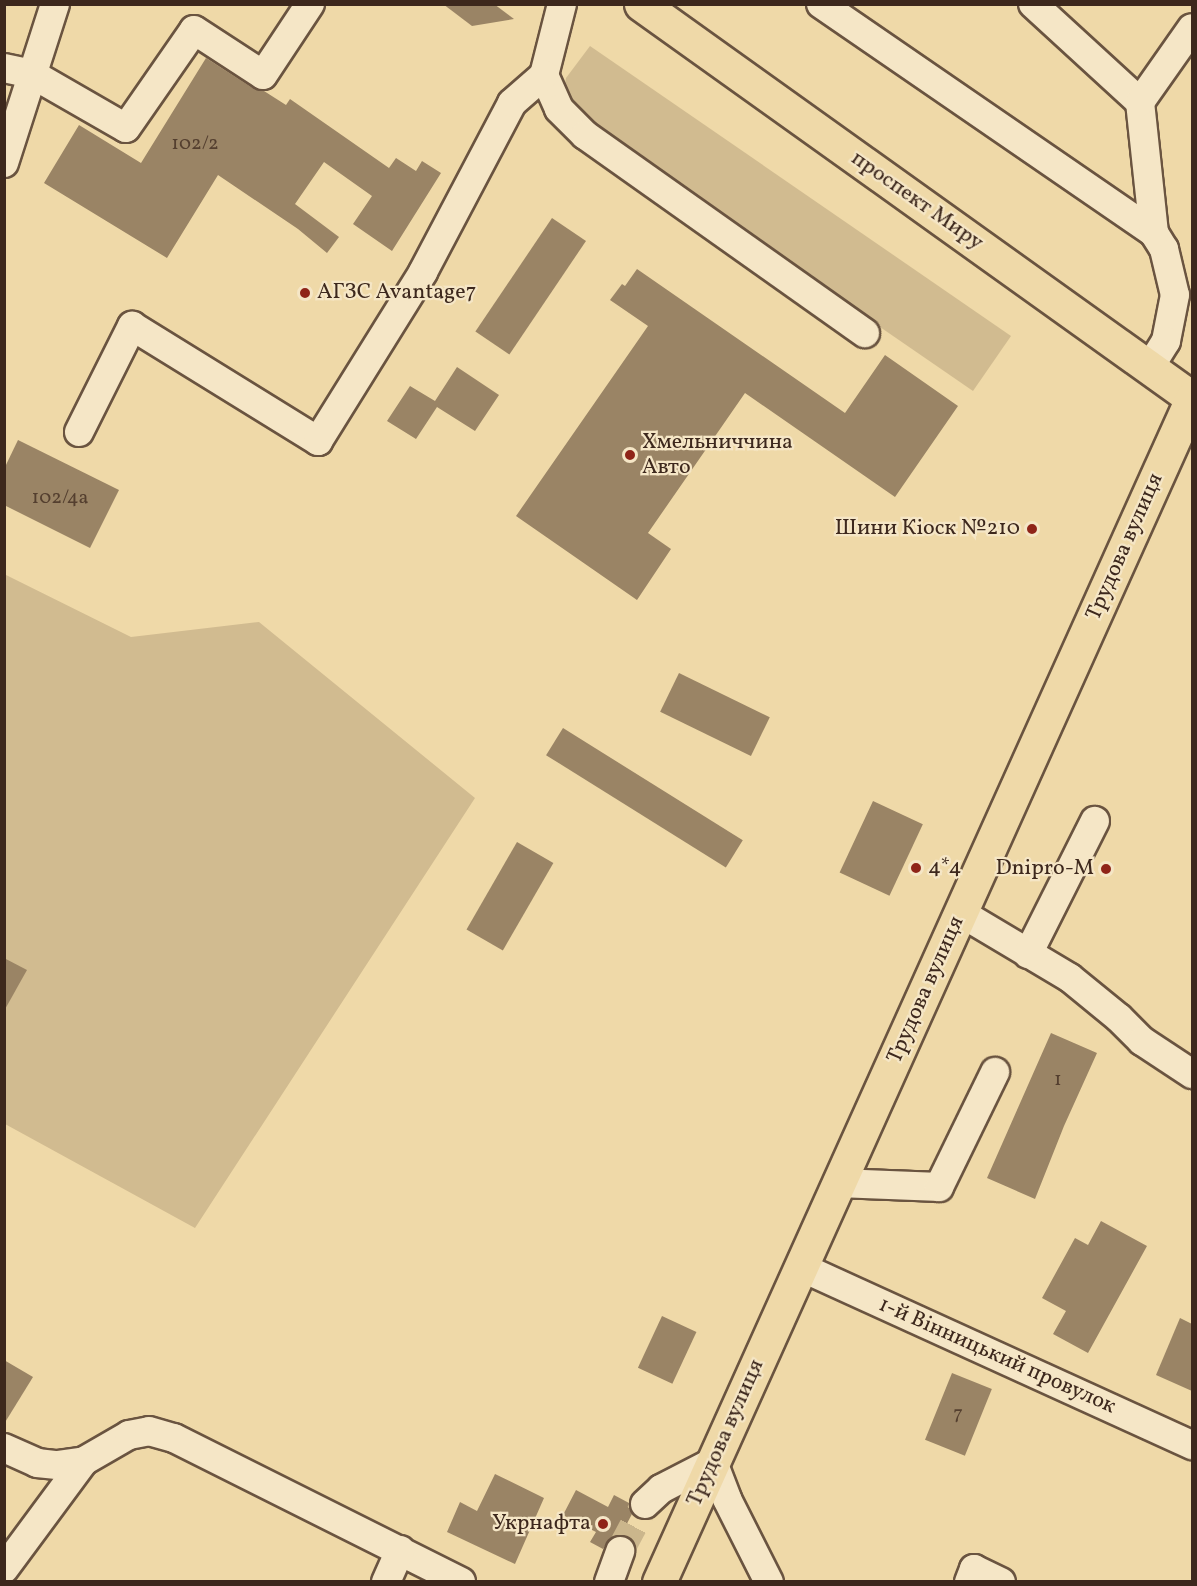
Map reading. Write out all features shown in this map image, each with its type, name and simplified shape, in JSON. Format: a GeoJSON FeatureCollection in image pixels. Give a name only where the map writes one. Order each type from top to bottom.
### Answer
{"type":"FeatureCollection","features":[{"type":"Feature","properties":{"kind":"main road","name":"проспект Миру"},"geometry":{"type":"LineString","coordinates":[[641,4],[1192,398]]}},
{"type":"Feature","properties":{"kind":"main road","name":"Трудова вулиця"},"geometry":{"type":"LineString","coordinates":[[659,1581],[1192,398]]}},
{"type":"Feature","properties":{"kind":"street"},"geometry":{"type":"LineString","coordinates":[[4,163],[55,4]]}},
{"type":"Feature","properties":{"kind":"street"},"geometry":{"type":"LineString","coordinates":[[4,68],[32,74],[126,128],[194,30],[263,75],[310,4]]}},
{"type":"Feature","properties":{"kind":"street"},"geometry":{"type":"LineString","coordinates":[[821,4],[1159,241]]}},
{"type":"Feature","properties":{"kind":"street"},"geometry":{"type":"LineString","coordinates":[[1033,4],[1140,102],[1159,241],[1175,295],[1166,341],[1150,367]]}},
{"type":"Feature","properties":{"kind":"street"},"geometry":{"type":"LineString","coordinates":[[79,432],[132,326],[318,441],[423,272],[512,103],[544,75],[559,6]]}},
{"type":"Feature","properties":{"kind":"street"},"geometry":{"type":"LineString","coordinates":[[1140,102],[1192,28]]}},
{"type":"Feature","properties":{"kind":"street"},"geometry":{"type":"LineString","coordinates":[[544,75],[559,108],[585,135],[865,333]]}},
{"type":"Feature","properties":{"kind":"street"},"geometry":{"type":"LineString","coordinates":[[1028,954],[1095,821]]}},
{"type":"Feature","properties":{"kind":"street"},"geometry":{"type":"LineString","coordinates":[[961,913],[1070,978],[1119,1018],[1142,1041],[1192,1074]]}},
{"type":"Feature","properties":{"kind":"street"},"geometry":{"type":"LineString","coordinates":[[839,1183],[939,1187],[995,1072]]}},
{"type":"Feature","properties":{"kind":"street","name":"1-й Вінницький провулок"},"geometry":{"type":"LineString","coordinates":[[801,1267],[1192,1445]]}},
{"type":"Feature","properties":{"kind":"street"},"geometry":{"type":"LineString","coordinates":[[4,1448],[37,1463],[57,1465],[84,1461],[129,1435],[149,1431],[174,1438],[461,1581]]}},
{"type":"Feature","properties":{"kind":"street"},"geometry":{"type":"LineString","coordinates":[[14,1581],[13,1577],[4,1570],[84,1461]]}},
{"type":"Feature","properties":{"kind":"street"},"geometry":{"type":"LineString","coordinates":[[645,1504],[661,1489],[713,1462],[741,1527],[769,1581]]}},
{"type":"Feature","properties":{"kind":"street"},"geometry":{"type":"LineString","coordinates":[[386,1581],[400,1550]]}},
{"type":"Feature","properties":{"kind":"street"},"geometry":{"type":"LineString","coordinates":[[609,1581],[620,1551]]}},
{"type":"Feature","properties":{"kind":"street"},"geometry":{"type":"LineString","coordinates":[[969,1581],[974,1569],[1001,1581]]}},
{"type":"Feature","properties":{"kind":"shaded area"},"geometry":{"type":"Polygon","coordinates":[[[590,46],[1011,336],[973,391],[572,115],[563,94],[566,78],[590,46]]]}},
{"type":"Feature","properties":{"kind":"shaded area"},"geometry":{"type":"Polygon","coordinates":[[[4,574],[131,637],[259,622],[475,798],[195,1228],[5,1124],[4,574]]]}},
{"type":"Feature","properties":{"kind":"building"},"geometry":{"type":"Polygon","coordinates":[[[443,4],[494,4],[514,19],[472,26],[443,4]]]}},
{"type":"Feature","properties":{"kind":"building"},"geometry":{"type":"Polygon","coordinates":[[[206,58],[254,89],[264,91],[286,105],[290,99],[389,168],[396,158],[416,171],[422,161],[441,173],[392,251],[353,224],[372,196],[324,162],[295,204],[339,237],[327,253],[298,229],[218,175],[167,258],[44,183],[79,125],[141,163],[206,58]]]}},
{"type":"Feature","properties":{"kind":"building"},"geometry":{"type":"Polygon","coordinates":[[[552,218],[586,241],[509,355],[475,332],[552,218]]]}},
{"type":"Feature","properties":{"kind":"building"},"geometry":{"type":"Polygon","coordinates":[[[637,269],[845,413],[885,355],[958,406],[895,497],[745,393],[648,533],[671,549],[637,600],[516,516],[648,326],[610,300],[622,284],[625,286],[637,269]]]}},
{"type":"Feature","properties":{"kind":"building"},"geometry":{"type":"Polygon","coordinates":[[[457,367],[499,395],[475,431],[437,407],[416,439],[387,421],[410,386],[435,401],[457,367]]]}},
{"type":"Feature","properties":{"kind":"building"},"geometry":{"type":"Polygon","coordinates":[[[18,440],[119,490],[90,548],[4,505],[4,469],[18,440]]]}},
{"type":"Feature","properties":{"kind":"building"},"geometry":{"type":"Polygon","coordinates":[[[679,673],[770,717],[751,756],[660,712],[679,673]]]}},
{"type":"Feature","properties":{"kind":"building"},"geometry":{"type":"Polygon","coordinates":[[[563,728],[743,840],[726,867],[546,755],[563,728]]]}},
{"type":"Feature","properties":{"kind":"building"},"geometry":{"type":"Polygon","coordinates":[[[873,801],[923,824],[889,896],[840,873],[873,801]]]}},
{"type":"Feature","properties":{"kind":"building"},"geometry":{"type":"Polygon","coordinates":[[[517,842],[553,863],[503,950],[466,929],[517,842]]]}},
{"type":"Feature","properties":{"kind":"building"},"geometry":{"type":"Polygon","coordinates":[[[4,958],[27,970],[4,1011],[4,958]]]}},
{"type":"Feature","properties":{"kind":"building"},"geometry":{"type":"Polygon","coordinates":[[[1051,1033],[1097,1053],[1064,1126],[1035,1199],[987,1178],[1051,1033]]]}},
{"type":"Feature","properties":{"kind":"building"},"geometry":{"type":"Polygon","coordinates":[[[1101,1221],[1147,1246],[1088,1353],[1053,1334],[1066,1311],[1042,1298],[1075,1238],[1088,1245],[1101,1221]]]}},
{"type":"Feature","properties":{"kind":"building"},"geometry":{"type":"Polygon","coordinates":[[[662,1316],[696,1332],[672,1384],[638,1368],[662,1316]]]}},
{"type":"Feature","properties":{"kind":"building"},"geometry":{"type":"Polygon","coordinates":[[[1180,1318],[1192,1324],[1192,1391],[1156,1375],[1180,1318]]]}},
{"type":"Feature","properties":{"kind":"building"},"geometry":{"type":"Polygon","coordinates":[[[4,1360],[33,1377],[4,1424],[4,1360]]]}},
{"type":"Feature","properties":{"kind":"building"},"geometry":{"type":"Polygon","coordinates":[[[952,1373],[992,1389],[965,1456],[925,1440],[952,1373]]]}},
{"type":"Feature","properties":{"kind":"building"},"geometry":{"type":"Polygon","coordinates":[[[495,1474],[544,1498],[515,1564],[447,1532],[460,1502],[477,1511],[495,1474]]]}},
{"type":"Feature","properties":{"kind":"building","name":"Укрнафта"},"geometry":{"type":"Polygon","coordinates":[[[576,1490],[608,1507],[614,1495],[629,1503],[632,1514],[621,1535],[610,1538],[603,1549],[590,1542],[596,1532],[563,1515],[576,1490]]]}},
{"type":"Feature","properties":{"kind":"tunnel"},"geometry":{"type":"LineString","coordinates":[[620,1551],[645,1504]]}},
{"type":"Feature","properties":{"kind":"place","name":"АГЗС Avantage7"},"geometry":{"type":"Point","coordinates":[305,293]}},
{"type":"Feature","properties":{"kind":"place","name":"Хмельниччина Авто"},"geometry":{"type":"Point","coordinates":[630,455]}},
{"type":"Feature","properties":{"kind":"place","name":"Шини Кіоск №210"},"geometry":{"type":"Point","coordinates":[1032,529]}},
{"type":"Feature","properties":{"kind":"place","name":"4*4"},"geometry":{"type":"Point","coordinates":[916,868]}},
{"type":"Feature","properties":{"kind":"place","name":"Dnipro-M"},"geometry":{"type":"Point","coordinates":[1106,869]}},
{"type":"Feature","properties":{"kind":"place","name":"Укрнафта"},"geometry":{"type":"Point","coordinates":[603,1524]}}]}
